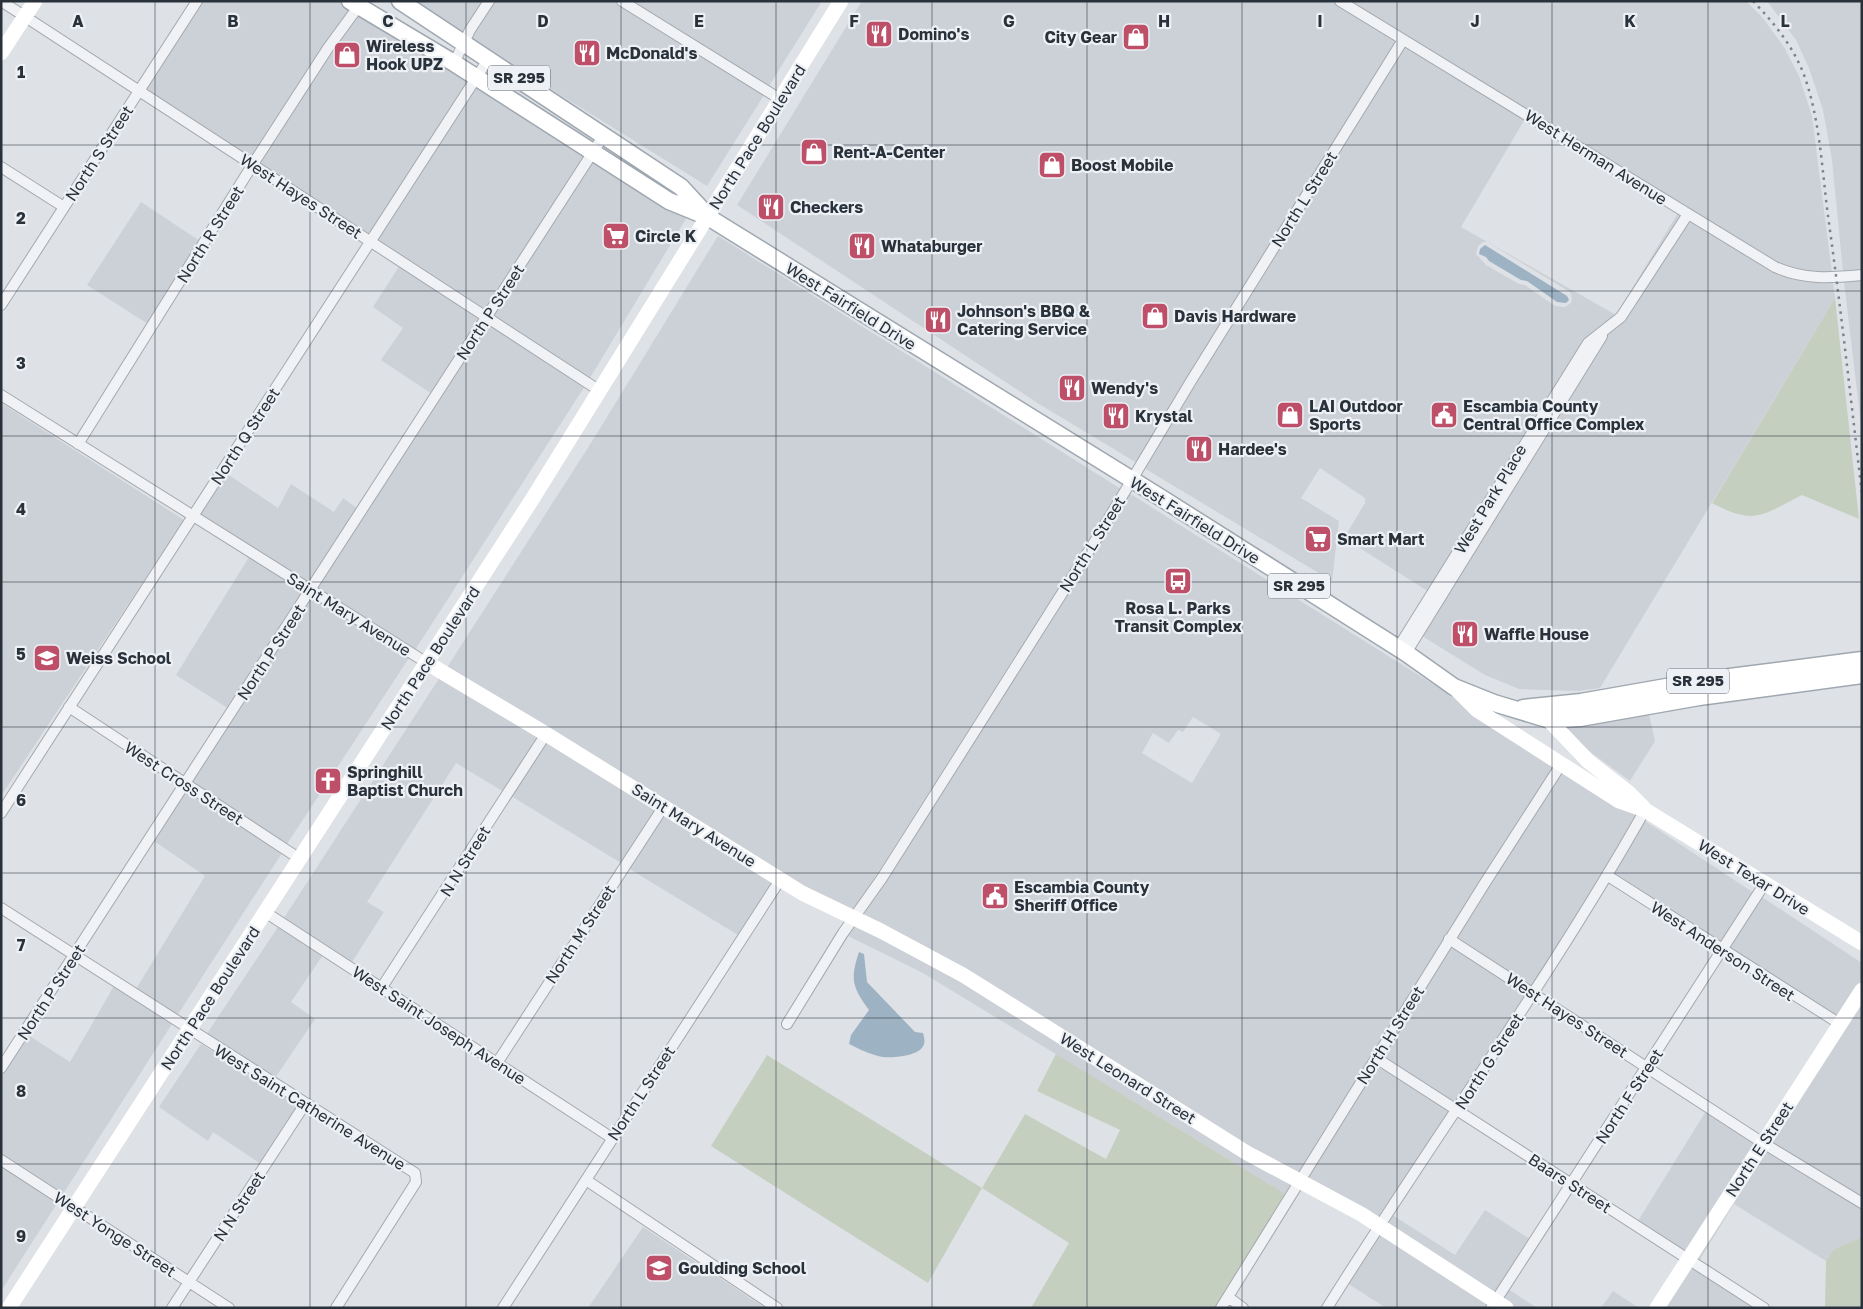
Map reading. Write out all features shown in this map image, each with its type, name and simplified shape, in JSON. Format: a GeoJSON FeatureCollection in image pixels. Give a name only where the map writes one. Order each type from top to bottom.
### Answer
{"type":"FeatureCollection","features":[{"type":"Feature","properties":{"kind":"main road"},"geometry":{"type":"LineString","coordinates":[[1,53],[35,1]]}},
{"type":"Feature","properties":{"kind":"main road","name":"West Fairfield Drive"},"geometry":{"type":"LineString","coordinates":[[400,1],[681,186],[708,216]]}},
{"type":"Feature","properties":{"kind":"main road","name":"North Pace Boulevard"},"geometry":{"type":"LineString","coordinates":[[9,1308],[427,663],[600,391],[841,1]]}},
{"type":"Feature","properties":{"kind":"main road","name":"West Fairfield Drive"},"geometry":{"type":"LineString","coordinates":[[356,3],[454,63],[669,201],[708,216],[1402,650],[1454,687],[1511,709],[1535,708],[1706,680],[1862,660]]}},
{"type":"Feature","properties":{"kind":"main road","name":"Saint Mary Avenue"},"geometry":{"type":"LineString","coordinates":[[427,663],[664,806],[780,880],[854,918]]}},
{"type":"Feature","properties":{"kind":"main road","name":"SR 295"},"geometry":{"type":"LineString","coordinates":[[1511,709],[1550,720],[1580,718],[1699,697],[1862,675]]}},
{"type":"Feature","properties":{"kind":"main road","name":"West Texar Drive"},"geometry":{"type":"LineString","coordinates":[[1454,687],[1477,710],[1619,800],[1645,810],[1862,943]]}},
{"type":"Feature","properties":{"kind":"main road","name":"West Texar Drive"},"geometry":{"type":"LineString","coordinates":[[1535,708],[1550,720],[1588,761],[1629,793],[1645,810]]}},
{"type":"Feature","properties":{"kind":"main road","name":"West Leonard Street"},"geometry":{"type":"LineString","coordinates":[[854,918],[963,975],[1247,1154],[1378,1225],[1497,1305]]}},
{"type":"Feature","properties":{"kind":"main road","name":"North E Street"},"geometry":{"type":"LineString","coordinates":[[1656,1308],[1862,990]]}},
{"type":"Feature","properties":{"kind":"street","name":"West Hayes Street"},"geometry":{"type":"LineString","coordinates":[[1,1],[600,391]]}},
{"type":"Feature","properties":{"kind":"street","name":"North S Street"},"geometry":{"type":"LineString","coordinates":[[1,305],[197,1]]}},
{"type":"Feature","properties":{"kind":"street"},"geometry":{"type":"LineString","coordinates":[[454,63],[464,42],[489,1]]}},
{"type":"Feature","properties":{"kind":"street"},"geometry":{"type":"LineString","coordinates":[[622,1],[780,99]]}},
{"type":"Feature","properties":{"kind":"street","name":"West Herman Avenue"},"geometry":{"type":"LineString","coordinates":[[1340,1],[1786,272],[1815,278],[1862,275]]}},
{"type":"Feature","properties":{"kind":"street","name":"North R Street"},"geometry":{"type":"LineString","coordinates":[[78,444],[356,3]]}},
{"type":"Feature","properties":{"kind":"street","name":"North L Street"},"geometry":{"type":"LineString","coordinates":[[854,918],[1131,480],[1403,40]]}},
{"type":"Feature","properties":{"kind":"street","name":"North Q Street"},"geometry":{"type":"LineString","coordinates":[[1,813],[489,58]]}},
{"type":"Feature","properties":{"kind":"street","name":"North P Street"},"geometry":{"type":"LineString","coordinates":[[1,1068],[604,135]]}},
{"type":"Feature","properties":{"kind":"street"},"geometry":{"type":"LineString","coordinates":[[1,167],[64,207]]}},
{"type":"Feature","properties":{"kind":"street","name":"West Park Place"},"geometry":{"type":"LineString","coordinates":[[1402,650],[1555,392],[1588,343],[1621,317],[1688,214]]}},
{"type":"Feature","properties":{"kind":"street","name":"Saint Mary Avenue"},"geometry":{"type":"LineString","coordinates":[[1,396],[427,663]]}},
{"type":"Feature","properties":{"kind":"street","name":"West Cross Street"},"geometry":{"type":"LineString","coordinates":[[69,707],[300,859]]}},
{"type":"Feature","properties":{"kind":"street","name":"N N Street"},"geometry":{"type":"LineString","coordinates":[[382,987],[546,734]]}},
{"type":"Feature","properties":{"kind":"street","name":"North H Street"},"geometry":{"type":"LineString","coordinates":[[1221,1308],[1449,939],[1562,763]]}},
{"type":"Feature","properties":{"kind":"street","name":"North M Street"},"geometry":{"type":"LineString","coordinates":[[497,1062],[664,806]]}},
{"type":"Feature","properties":{"kind":"street","name":"North G Street"},"geometry":{"type":"LineString","coordinates":[[1327,1308],[1378,1225],[1457,1110],[1608,876],[1645,810]]}},
{"type":"Feature","properties":{"kind":"street","name":"West Anderson Street"},"geometry":{"type":"LineString","coordinates":[[1608,876],[1840,1024]]}},
{"type":"Feature","properties":{"kind":"street","name":"North L Street"},"geometry":{"type":"LineString","coordinates":[[503,1308],[780,880]]}},
{"type":"Feature","properties":{"kind":"street","name":"North F Street"},"geometry":{"type":"LineString","coordinates":[[1497,1305],[1571,1184],[1648,1068],[1765,883]]}},
{"type":"Feature","properties":{"kind":"street","name":"West Saint Catherine Avenue"},"geometry":{"type":"LineString","coordinates":[[1,908],[417,1176],[407,1197],[336,1308]]}},
{"type":"Feature","properties":{"kind":"street","name":"West Saint Joseph Avenue"},"geometry":{"type":"LineString","coordinates":[[265,912],[612,1138]]}},
{"type":"Feature","properties":{"kind":"street"},"geometry":{"type":"LineString","coordinates":[[787,1024],[842,933],[854,918]]}},
{"type":"Feature","properties":{"kind":"street","name":"West Hayes Street"},"geometry":{"type":"LineString","coordinates":[[1449,939],[1763,1143],[1862,1203]]}},
{"type":"Feature","properties":{"kind":"street","name":"Baars Street"},"geometry":{"type":"LineString","coordinates":[[1376,1058],[1764,1308]]}},
{"type":"Feature","properties":{"kind":"street","name":"N N Street"},"geometry":{"type":"LineString","coordinates":[[172,1308],[306,1104]]}},
{"type":"Feature","properties":{"kind":"street","name":"West Yonge Street"},"geometry":{"type":"LineString","coordinates":[[1,1160],[229,1308]]}},
{"type":"Feature","properties":{"kind":"street"},"geometry":{"type":"LineString","coordinates":[[586,1180],[777,1308]]}},
{"type":"Feature","properties":{"kind":"street"},"geometry":{"type":"LineString","coordinates":[[1228,1297],[1243,1308]]}},
{"type":"Feature","properties":{"kind":"shaded area"},"geometry":{"type":"Polygon","coordinates":[[[202,1],[339,1],[351,9],[252,158],[146,89],[202,1]]]}},
{"type":"Feature","properties":{"kind":"shaded area"},"geometry":{"type":"Polygon","coordinates":[[[410,1],[484,1],[463,35],[410,1]]]}},
{"type":"Feature","properties":{"kind":"shaded area"},"geometry":{"type":"Polygon","coordinates":[[[494,1],[613,1],[764,95],[707,186],[470,39],[494,1]]]}},
{"type":"Feature","properties":{"kind":"shaded area"},"geometry":{"type":"Polygon","coordinates":[[[632,1],[822,1],[769,86],[632,1]]]}},
{"type":"Feature","properties":{"kind":"shaded area"},"geometry":{"type":"Polygon","coordinates":[[[862,1],[1331,1],[1397,42],[1137,463],[1039,404],[737,205],[862,1]]]}},
{"type":"Feature","properties":{"kind":"shaded area"},"geometry":{"type":"Polygon","coordinates":[[[1350,1],[1746,1],[1762,17],[1784,47],[1799,76],[1812,116],[1832,273],[1816,274],[1788,267],[1777,262],[1350,1]]]}},
{"type":"Feature","properties":{"kind":"shaded area"},"geometry":{"type":"Polygon","coordinates":[[[1767,1],[1862,1],[1862,270],[1843,272],[1832,160],[1823,110],[1809,68],[1796,40],[1767,1]]]}},
{"type":"Feature","properties":{"kind":"shaded area"},"geometry":{"type":"Polygon","coordinates":[[[359,13],[468,81],[370,234],[259,163],[359,13]]]}},
{"type":"Feature","properties":{"kind":"shaded area"},"geometry":{"type":"Polygon","coordinates":[[[1404,46],[1525,119],[1461,227],[1616,315],[1678,213],[1682,216],[1618,314],[1584,341],[1429,592],[1344,538],[1365,503],[1365,498],[1320,468],[1301,498],[1339,521],[1332,581],[1144,468],[1404,46]],[[1483,242],[1478,246],[1476,254],[1486,265],[1519,284],[1525,285],[1555,306],[1565,307],[1571,303],[1570,292],[1487,242],[1483,242]]]}},
{"type":"Feature","properties":{"kind":"shaded area"},"geometry":{"type":"Polygon","coordinates":[[[476,86],[587,155],[487,310],[377,239],[476,86]]]}},
{"type":"Feature","properties":{"kind":"shaded area"},"geometry":{"type":"Polygon","coordinates":[[[594,159],[687,217],[590,378],[494,315],[594,159]]]}},
{"type":"Feature","properties":{"kind":"shaded area"},"geometry":{"type":"Polygon","coordinates":[[[141,202],[200,241],[148,324],[87,285],[141,202]]]}},
{"type":"Feature","properties":{"kind":"shaded area"},"geometry":{"type":"Polygon","coordinates":[[[1689,220],[1784,276],[1805,282],[1833,283],[1835,298],[1600,688],[1578,691],[1519,689],[1485,675],[1422,636],[1608,335],[1625,319],[1689,220]]]}},
{"type":"Feature","properties":{"kind":"shaded area"},"geometry":{"type":"Polygon","coordinates":[[[718,236],[1121,489],[853,912],[806,889],[446,669],[591,443],[718,236]]]}},
{"type":"Feature","properties":{"kind":"shaded area"},"geometry":{"type":"Polygon","coordinates":[[[400,265],[481,318],[432,394],[381,360],[403,328],[373,307],[400,265]]]}},
{"type":"Feature","properties":{"kind":"shaded area"},"geometry":{"type":"Polygon","coordinates":[[[1862,279],[1862,433],[1844,282],[1862,279]]]}},
{"type":"Feature","properties":{"kind":"shaded area"},"geometry":{"type":"Polygon","coordinates":[[[488,323],[585,386],[415,650],[317,588],[488,323]]]}},
{"type":"Feature","properties":{"kind":"shaded area","name":"Weiss School"},"geometry":{"type":"Polygon","coordinates":[[[1,403],[184,520],[1,796],[1,403]]]}},
{"type":"Feature","properties":{"kind":"shaded area"},"geometry":{"type":"Polygon","coordinates":[[[226,473],[278,508],[291,484],[334,512],[343,498],[358,509],[310,584],[199,514],[226,473]]]}},
{"type":"Feature","properties":{"kind":"shaded area"},"geometry":{"type":"Polygon","coordinates":[[[1129,493],[1463,703],[1555,765],[1297,1176],[861,916],[1129,493]],[[1193,717],[1183,732],[1178,730],[1169,743],[1153,733],[1142,753],[1192,783],[1221,734],[1193,717]]]}},
{"type":"Feature","properties":{"kind":"shaded area"},"geometry":{"type":"Polygon","coordinates":[[[249,557],[305,592],[229,709],[176,675],[249,557]]]}},
{"type":"Feature","properties":{"kind":"shaded area"},"geometry":{"type":"Polygon","coordinates":[[[312,597],[409,658],[287,844],[192,782],[312,597]]]}},
{"type":"Feature","properties":{"kind":"shaded area"},"geometry":{"type":"Polygon","coordinates":[[[440,677],[539,736],[504,792],[456,763],[367,902],[384,912],[352,962],[284,918],[440,677]]]}},
{"type":"Feature","properties":{"kind":"shaded area"},"geometry":{"type":"Polygon","coordinates":[[[1649,714],[1655,741],[1630,781],[1585,748],[1564,726],[1649,714]]]}},
{"type":"Feature","properties":{"kind":"shaded area"},"geometry":{"type":"Polygon","coordinates":[[[547,740],[657,808],[621,863],[511,796],[547,740]]]}},
{"type":"Feature","properties":{"kind":"shaded area"},"geometry":{"type":"Polygon","coordinates":[[[1563,770],[1637,816],[1604,874],[1532,986],[1456,937],[1563,770]]]}},
{"type":"Feature","properties":{"kind":"shaded area"},"geometry":{"type":"Polygon","coordinates":[[[186,791],[282,853],[177,1016],[136,989],[205,876],[154,841],[186,791]]]}},
{"type":"Feature","properties":{"kind":"shaded area"},"geometry":{"type":"Polygon","coordinates":[[[664,812],[774,881],[738,935],[628,868],[664,812]]]}},
{"type":"Feature","properties":{"kind":"shaded area"},"geometry":{"type":"Polygon","coordinates":[[[1645,821],[1754,893],[1722,944],[1614,874],[1645,821]]]}},
{"type":"Feature","properties":{"kind":"shaded area"},"geometry":{"type":"Polygon","coordinates":[[[1762,897],[1862,963],[1862,982],[1839,1018],[1729,949],[1762,897]]]}},
{"type":"Feature","properties":{"kind":"shaded area"},"geometry":{"type":"Polygon","coordinates":[[[855,925],[926,960],[1293,1185],[1287,1195],[923,973],[846,935],[855,925]]]}},
{"type":"Feature","properties":{"kind":"shaded area"},"geometry":{"type":"Polygon","coordinates":[[[278,927],[323,955],[291,1002],[315,1019],[275,1078],[206,1035],[278,927]]]}},
{"type":"Feature","properties":{"kind":"shaded area"},"geometry":{"type":"Polygon","coordinates":[[[1450,946],[1527,994],[1456,1103],[1382,1056],[1450,946]]]}},
{"type":"Feature","properties":{"kind":"shaded area"},"geometry":{"type":"Polygon","coordinates":[[[114,986],[172,1024],[63,1194],[1,1154],[1,1076],[28,1035],[70,1062],[114,986]]]}},
{"type":"Feature","properties":{"kind":"shaded area"},"geometry":{"type":"Polygon","coordinates":[[[1862,998],[1862,1197],[1770,1141],[1862,998]]]}},
{"type":"Feature","properties":{"kind":"shaded area"},"geometry":{"type":"Polygon","coordinates":[[[201,1044],[299,1105],[261,1164],[213,1132],[208,1141],[159,1107],[201,1044]]]}},
{"type":"Feature","properties":{"kind":"shaded area"},"geometry":{"type":"Polygon","coordinates":[[[1377,1065],[1450,1111],[1377,1219],[1305,1180],[1377,1065]]]}},
{"type":"Feature","properties":{"kind":"shaded area"},"geometry":{"type":"Polygon","coordinates":[[[1706,1111],[1757,1145],[1687,1253],[1638,1221],[1706,1111]]]}},
{"type":"Feature","properties":{"kind":"shaded area"},"geometry":{"type":"Polygon","coordinates":[[[1764,1149],[1862,1209],[1862,1237],[1834,1249],[1826,1261],[1734,1204],[1699,1261],[1694,1258],[1764,1149]]]}},
{"type":"Feature","properties":{"kind":"shaded area"},"geometry":{"type":"Polygon","coordinates":[[[3,1167],[58,1202],[1,1291],[1,1169],[3,1167]]]}},
{"type":"Feature","properties":{"kind":"shaded area"},"geometry":{"type":"Polygon","coordinates":[[[1485,1210],[1530,1239],[1494,1294],[1384,1223],[1391,1214],[1455,1255],[1485,1210]]]}},
{"type":"Feature","properties":{"kind":"shaded area","name":"Goulding School"},"geometry":{"type":"Polygon","coordinates":[[[643,1227],[765,1308],[588,1308],[643,1227]]]}},
{"type":"Feature","properties":{"kind":"shaded area"},"geometry":{"type":"Polygon","coordinates":[[[1379,1232],[1489,1302],[1485,1308],[1386,1308],[1347,1283],[1379,1232]]]}},
{"type":"Feature","properties":{"kind":"shaded area"},"geometry":{"type":"Polygon","coordinates":[[[1689,1266],[1753,1307],[1662,1308],[1689,1266]]]}},
{"type":"Feature","properties":{"kind":"shaded area"},"geometry":{"type":"Polygon","coordinates":[[[1508,1289],[1537,1308],[1515,1308],[1502,1299],[1508,1289]]]}},
{"type":"Feature","properties":{"kind":"shaded area"},"geometry":{"type":"Polygon","coordinates":[[[1613,1291],[1639,1308],[1601,1308],[1613,1291]]]}},
{"type":"Feature","properties":{"kind":"green space"},"geometry":{"type":"Polygon","coordinates":[[[1835,298],[1859,519],[1802,495],[1767,512],[1749,516],[1727,510],[1712,503],[1835,298]]]}},
{"type":"Feature","properties":{"kind":"green space"},"geometry":{"type":"Polygon","coordinates":[[[1056,1054],[1287,1195],[1216,1308],[1031,1308],[1069,1243],[982,1188],[1025,1114],[1106,1159],[1120,1130],[1037,1091],[1056,1054]]]}},
{"type":"Feature","properties":{"kind":"green space"},"geometry":{"type":"Polygon","coordinates":[[[767,1055],[982,1188],[928,1283],[711,1146],[767,1055]]]}},
{"type":"Feature","properties":{"kind":"green space"},"geometry":{"type":"Polygon","coordinates":[[[1862,1237],[1862,1308],[1827,1308],[1825,1306],[1826,1261],[1834,1249],[1862,1237]]]}},
{"type":"Feature","properties":{"kind":"water"},"geometry":{"type":"Polygon","coordinates":[[[1485,245],[1567,296],[1569,300],[1566,303],[1557,302],[1527,281],[1521,280],[1489,261],[1486,257],[1479,254],[1480,249],[1485,245]]]}},
{"type":"Feature","properties":{"kind":"water"},"geometry":{"type":"Polygon","coordinates":[[[859,952],[864,954],[867,982],[915,1032],[923,1033],[924,1044],[917,1052],[904,1056],[883,1057],[849,1044],[851,1035],[869,1010],[854,983],[854,969],[859,952]]]}},
{"type":"Feature","properties":{"kind":"railway"},"geometry":{"type":"LineString","coordinates":[[1753,1],[1775,26],[1800,64],[1814,109],[1842,320],[1862,494]]}},
{"type":"Feature","properties":{"kind":"place","name":"Domino's"},"geometry":{"type":"Point","coordinates":[879,34]}},
{"type":"Feature","properties":{"kind":"place","name":"City Gear"},"geometry":{"type":"Point","coordinates":[1136,37]}},
{"type":"Feature","properties":{"kind":"place","name":"McDonald's"},"geometry":{"type":"Point","coordinates":[587,53]}},
{"type":"Feature","properties":{"kind":"place","name":"Wireless Hook UPZ"},"geometry":{"type":"Point","coordinates":[347,55]}},
{"type":"Feature","properties":{"kind":"place","name":"Rent-A-Center"},"geometry":{"type":"Point","coordinates":[814,152]}},
{"type":"Feature","properties":{"kind":"place","name":"Boost Mobile"},"geometry":{"type":"Point","coordinates":[1052,165]}},
{"type":"Feature","properties":{"kind":"place","name":"Checkers"},"geometry":{"type":"Point","coordinates":[771,207]}},
{"type":"Feature","properties":{"kind":"place","name":"Circle K"},"geometry":{"type":"Point","coordinates":[616,236]}},
{"type":"Feature","properties":{"kind":"place","name":"Whataburger"},"geometry":{"type":"Point","coordinates":[862,246]}},
{"type":"Feature","properties":{"kind":"place","name":"Davis Hardware"},"geometry":{"type":"Point","coordinates":[1155,316]}},
{"type":"Feature","properties":{"kind":"place","name":"Johnson's BBQ & Catering Service"},"geometry":{"type":"Point","coordinates":[938,320]}},
{"type":"Feature","properties":{"kind":"place","name":"Wendy's"},"geometry":{"type":"Point","coordinates":[1072,388]}},
{"type":"Feature","properties":{"kind":"place","name":"LAI Outdoor Sports"},"geometry":{"type":"Point","coordinates":[1290,415]}},
{"type":"Feature","properties":{"kind":"place","name":"Escambia County Central Office Complex"},"geometry":{"type":"Point","coordinates":[1444,415]}},
{"type":"Feature","properties":{"kind":"place","name":"Krystal"},"geometry":{"type":"Point","coordinates":[1116,416]}},
{"type":"Feature","properties":{"kind":"place","name":"Hardee's"},"geometry":{"type":"Point","coordinates":[1199,449]}},
{"type":"Feature","properties":{"kind":"place","name":"Smart Mart"},"geometry":{"type":"Point","coordinates":[1318,539]}},
{"type":"Feature","properties":{"kind":"place","name":"Rosa L. Parks Transit Complex"},"geometry":{"type":"Point","coordinates":[1178,581]}},
{"type":"Feature","properties":{"kind":"place","name":"Waffle House"},"geometry":{"type":"Point","coordinates":[1465,634]}},
{"type":"Feature","properties":{"kind":"place","name":"Weiss School"},"geometry":{"type":"Point","coordinates":[47,658]}},
{"type":"Feature","properties":{"kind":"place","name":"Springhill Baptist Church"},"geometry":{"type":"Point","coordinates":[328,781]}},
{"type":"Feature","properties":{"kind":"place","name":"Escambia County Sheriff Office"},"geometry":{"type":"Point","coordinates":[995,896]}},
{"type":"Feature","properties":{"kind":"place","name":"Goulding School"},"geometry":{"type":"Point","coordinates":[659,1268]}}]}
